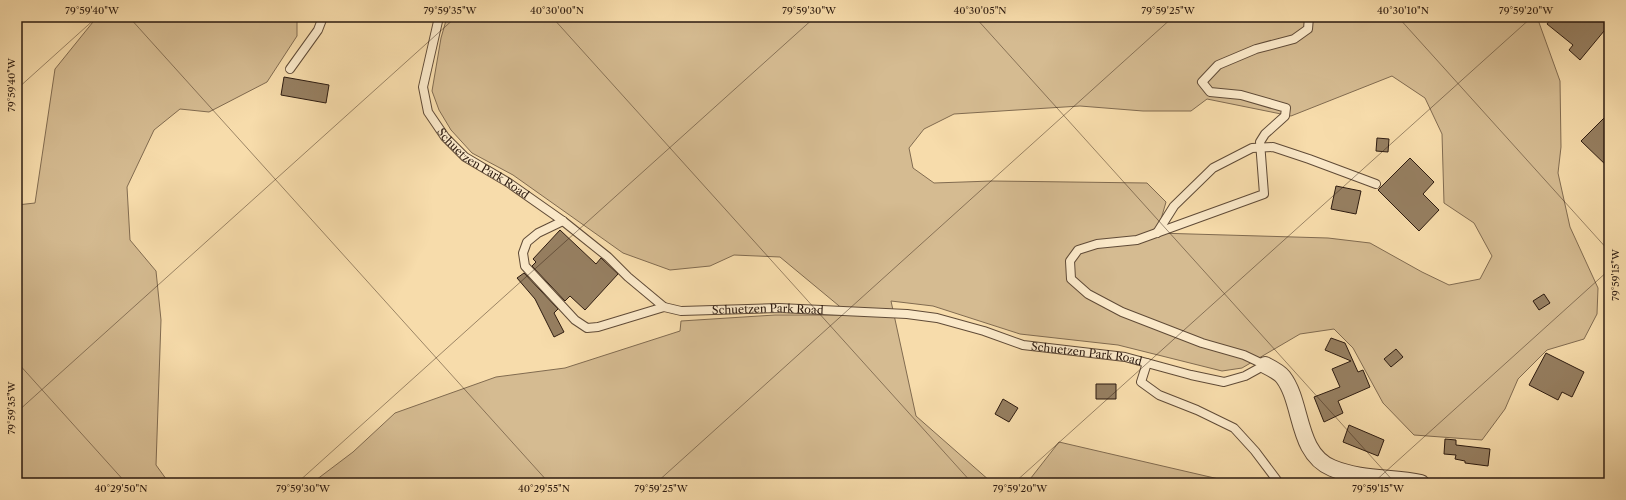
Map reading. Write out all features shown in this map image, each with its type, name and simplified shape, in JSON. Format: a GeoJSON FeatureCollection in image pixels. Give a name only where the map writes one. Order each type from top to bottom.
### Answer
{"type":"FeatureCollection","features":[{"type":"Feature","properties":{"kind":"street"},"geometry":{"type":"LineString","coordinates":[[1266,365],[1282,376],[1293,394],[1304,436],[1317,458],[1330,468],[1363,476],[1421,483]]}},
{"type":"Feature","properties":{"kind":"lane"},"geometry":{"type":"LineString","coordinates":[[290,69],[318,30],[323,17]]}},
{"type":"Feature","properties":{"kind":"lane","name":"Schuetzen Park Road"},"geometry":{"type":"LineString","coordinates":[[439,17],[423,87],[428,112],[445,137],[465,157],[509,182],[563,221],[608,257],[628,277],[664,307],[682,311],[779,308],[907,314],[937,318],[970,327],[1023,345],[1125,357],[1224,382],[1245,376],[1266,365]]}},
{"type":"Feature","properties":{"kind":"lane"},"geometry":{"type":"LineString","coordinates":[[1266,365],[1244,355],[1202,343],[1122,312],[1088,294],[1071,279],[1070,261],[1078,250],[1097,244],[1137,240],[1264,194],[1259,147],[1260,142],[1265,134],[1285,116],[1286,108],[1241,95],[1210,92],[1202,82],[1218,65],[1256,49],[1294,39],[1308,29],[1309,17]]}},
{"type":"Feature","properties":{"kind":"lane"},"geometry":{"type":"LineString","coordinates":[[1157,233],[1174,206],[1213,168],[1252,148],[1273,147],[1376,184]]}},
{"type":"Feature","properties":{"kind":"lane"},"geometry":{"type":"LineString","coordinates":[[563,221],[538,233],[527,242],[523,253],[525,266],[575,320],[588,328],[598,327],[664,307]]}},
{"type":"Feature","properties":{"kind":"lane"},"geometry":{"type":"LineString","coordinates":[[1147,363],[1141,382],[1159,395],[1197,410],[1234,428],[1255,451],[1279,483]]}},
{"type":"Feature","properties":{"kind":"shaded area"},"geometry":{"type":"Polygon","coordinates":[[[97,17],[297,17],[297,36],[267,82],[209,112],[180,109],[154,130],[127,187],[130,240],[156,271],[161,320],[156,465],[169,483],[17,483],[17,205],[35,203],[55,69],[97,17]]]}},
{"type":"Feature","properties":{"kind":"shaded area"},"geometry":{"type":"Polygon","coordinates":[[[447,17],[1537,17],[1560,81],[1561,147],[1558,173],[1570,227],[1598,288],[1597,314],[1584,339],[1547,350],[1518,379],[1505,409],[1482,440],[1414,435],[1383,403],[1353,348],[1334,329],[1300,334],[1242,368],[1222,371],[1118,345],[1020,334],[933,306],[891,301],[916,416],[990,481],[996,483],[312,483],[353,452],[395,413],[496,377],[565,368],[680,331],[681,321],[775,315],[850,315],[780,257],[734,255],[710,266],[670,270],[623,253],[513,175],[472,153],[451,130],[439,110],[432,91],[441,38],[447,17]],[[1392,76],[1291,116],[1207,99],[1191,111],[1143,111],[1080,106],[954,114],[924,129],[909,148],[913,168],[934,183],[992,181],[1147,183],[1166,202],[1157,233],[1328,238],[1370,243],[1449,285],[1480,279],[1492,256],[1474,223],[1444,203],[1442,134],[1425,98],[1392,76]]]}},
{"type":"Feature","properties":{"kind":"shaded area"},"geometry":{"type":"Polygon","coordinates":[[[1059,442],[1236,483],[1027,483],[1059,442]]]}},
{"type":"Feature","properties":{"kind":"building"},"geometry":{"type":"Polygon","coordinates":[[[1552,17],[1609,17],[1609,25],[1580,60],[1569,50],[1573,45],[1547,24],[1552,17]]]}},
{"type":"Feature","properties":{"kind":"building"},"geometry":{"type":"Polygon","coordinates":[[[284,77],[329,85],[326,103],[281,95],[284,77]]]}},
{"type":"Feature","properties":{"kind":"building"},"geometry":{"type":"Polygon","coordinates":[[[1609,113],[1609,168],[1581,141],[1609,113]]]}},
{"type":"Feature","properties":{"kind":"building"},"geometry":{"type":"Polygon","coordinates":[[[1377,138],[1389,139],[1388,152],[1376,151],[1377,138]]]}},
{"type":"Feature","properties":{"kind":"building"},"geometry":{"type":"Polygon","coordinates":[[[1410,158],[1434,182],[1423,194],[1439,210],[1419,231],[1378,190],[1410,158]]]}},
{"type":"Feature","properties":{"kind":"building"},"geometry":{"type":"Polygon","coordinates":[[[1336,186],[1361,191],[1356,214],[1331,209],[1336,186]]]}},
{"type":"Feature","properties":{"kind":"building"},"geometry":{"type":"Polygon","coordinates":[[[560,230],[596,264],[601,258],[618,274],[585,310],[570,296],[565,301],[532,266],[536,262],[533,259],[560,230]]]}},
{"type":"Feature","properties":{"kind":"building"},"geometry":{"type":"Polygon","coordinates":[[[524,273],[558,309],[554,313],[564,332],[554,337],[535,299],[517,278],[524,273]]]}},
{"type":"Feature","properties":{"kind":"building"},"geometry":{"type":"Polygon","coordinates":[[[1544,294],[1550,303],[1539,310],[1533,301],[1544,294]]]}},
{"type":"Feature","properties":{"kind":"building"},"geometry":{"type":"Polygon","coordinates":[[[1331,338],[1345,343],[1358,372],[1363,370],[1370,387],[1338,401],[1343,413],[1324,422],[1314,397],[1340,387],[1332,369],[1351,361],[1325,350],[1331,338]]]}},
{"type":"Feature","properties":{"kind":"building"},"geometry":{"type":"Polygon","coordinates":[[[1396,349],[1403,357],[1391,367],[1384,359],[1396,349]]]}},
{"type":"Feature","properties":{"kind":"building"},"geometry":{"type":"Polygon","coordinates":[[[1546,353],[1584,372],[1572,397],[1562,392],[1558,400],[1529,385],[1546,353]]]}},
{"type":"Feature","properties":{"kind":"building"},"geometry":{"type":"Polygon","coordinates":[[[1096,384],[1116,384],[1116,399],[1096,399],[1096,384]]]}},
{"type":"Feature","properties":{"kind":"building"},"geometry":{"type":"Polygon","coordinates":[[[1003,399],[1018,408],[1009,422],[995,414],[1003,399]]]}},
{"type":"Feature","properties":{"kind":"building"},"geometry":{"type":"Polygon","coordinates":[[[1349,425],[1384,440],[1378,456],[1343,442],[1349,425]]]}},
{"type":"Feature","properties":{"kind":"building"},"geometry":{"type":"Polygon","coordinates":[[[1445,439],[1456,440],[1456,445],[1490,449],[1488,466],[1465,463],[1465,461],[1455,459],[1456,455],[1444,454],[1445,439]]]}}]}
